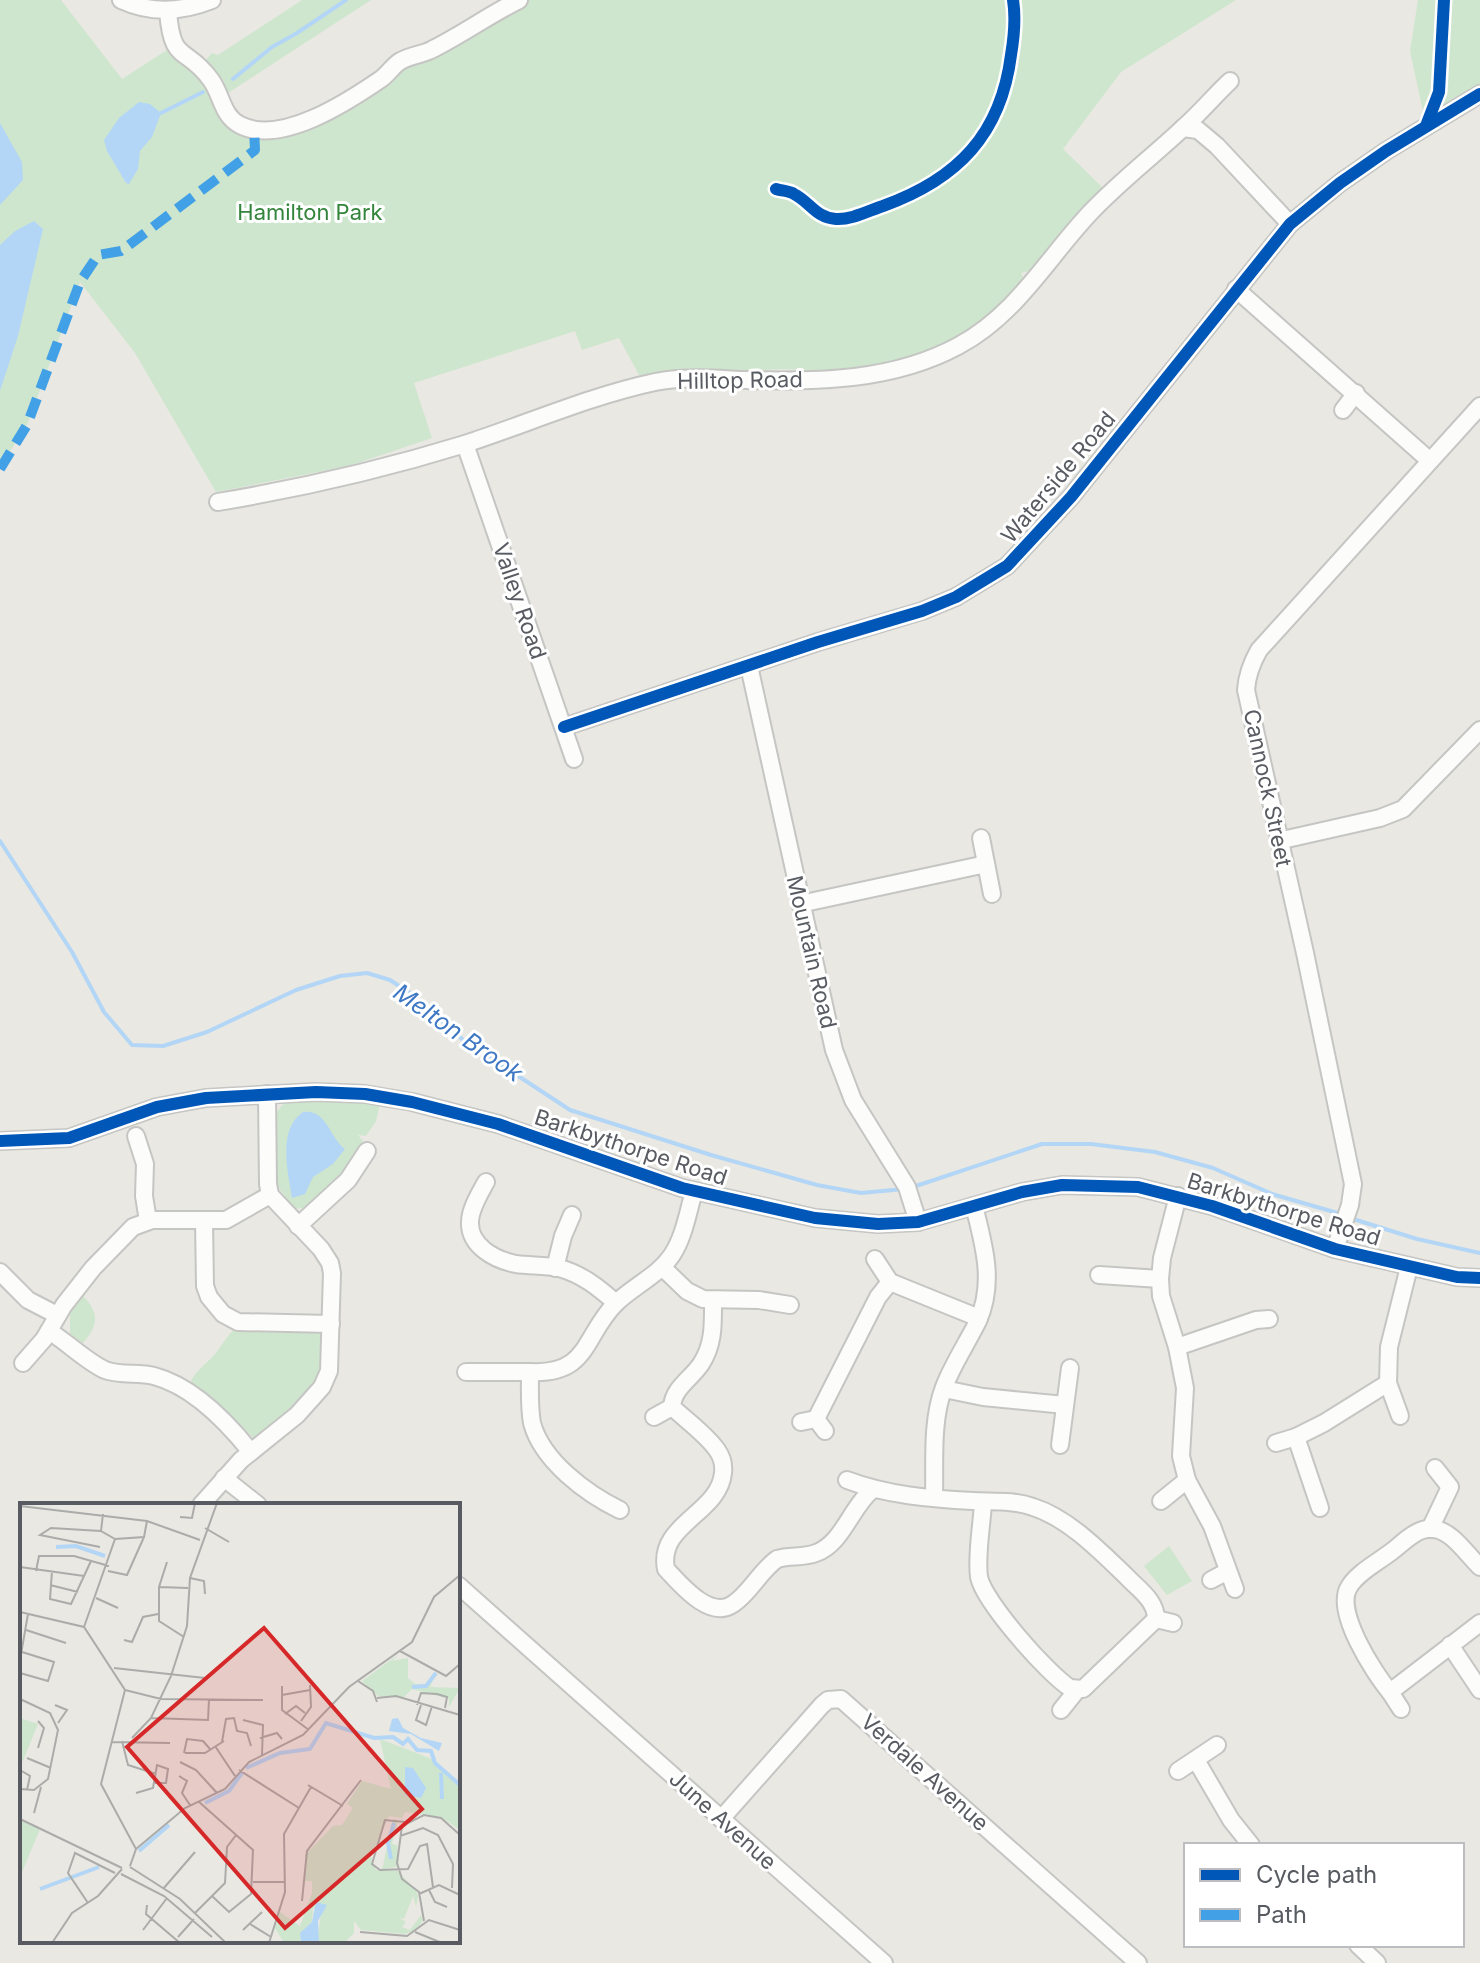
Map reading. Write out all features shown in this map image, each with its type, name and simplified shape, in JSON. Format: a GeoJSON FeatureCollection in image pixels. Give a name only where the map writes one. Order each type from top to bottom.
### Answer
{"type":"FeatureCollection","features":[{"type":"Feature","properties":{"kind":"street"},"geometry":{"type":"LineString","coordinates":[[121,0],[138,7],[168,11],[212,0]]}},
{"type":"Feature","properties":{"kind":"street"},"geometry":{"type":"LineString","coordinates":[[168,11],[174,45],[209,77],[230,118],[242,126],[270,129],[312,119],[378,80],[400,62],[435,48],[482,18],[519,0]]}},
{"type":"Feature","properties":{"kind":"street","name":"Hilltop Road"},"geometry":{"type":"LineString","coordinates":[[218,502],[362,473],[465,444],[616,391],[658,381],[781,381],[868,376],[905,369],[933,358],[991,326],[1042,273],[1090,213],[1230,81]]}},
{"type":"Feature","properties":{"kind":"street","name":"Waterside Road"},"geometry":{"type":"LineString","coordinates":[[564,727],[922,611],[956,597],[1007,566],[1071,497],[1290,224],[1386,151],[1480,94]]}},
{"type":"Feature","properties":{"kind":"street"},"geometry":{"type":"LineString","coordinates":[[1183,128],[1198,130],[1217,146],[1290,224]]}},
{"type":"Feature","properties":{"kind":"street"},"geometry":{"type":"LineString","coordinates":[[1236,289],[1429,460]]}},
{"type":"Feature","properties":{"kind":"street"},"geometry":{"type":"LineString","coordinates":[[1343,410],[1356,393]]}},
{"type":"Feature","properties":{"kind":"street","name":"Cannock Street"},"geometry":{"type":"LineString","coordinates":[[1335,1249],[1350,1205],[1353,1184],[1246,690],[1251,664],[1259,650],[1480,406]]}},
{"type":"Feature","properties":{"kind":"street","name":"Valley Road"},"geometry":{"type":"LineString","coordinates":[[465,444],[574,759]]}},
{"type":"Feature","properties":{"kind":"street","name":"Mountain Road"},"geometry":{"type":"LineString","coordinates":[[749,666],[834,1050],[846,1087],[902,1179],[914,1204],[918,1222]]}},
{"type":"Feature","properties":{"kind":"street"},"geometry":{"type":"LineString","coordinates":[[1278,841],[1380,818],[1403,809],[1480,730]]}},
{"type":"Feature","properties":{"kind":"street"},"geometry":{"type":"LineString","coordinates":[[981,838],[992,894]]}},
{"type":"Feature","properties":{"kind":"street"},"geometry":{"type":"LineString","coordinates":[[800,904],[986,864]]}},
{"type":"Feature","properties":{"kind":"street","name":"Barkbythorpe Road"},"geometry":{"type":"LineString","coordinates":[[0,1141],[69,1138],[179,1102],[267,1094],[355,1093],[407,1100],[537,1137],[694,1191],[815,1218],[878,1224],[918,1222],[1022,1192],[1062,1185],[1138,1187],[1178,1196],[1335,1249],[1457,1277],[1480,1278]]}},
{"type":"Feature","properties":{"kind":"street"},"geometry":{"type":"LineString","coordinates":[[203,1503],[251,1452],[288,1423],[324,1383],[331,1361],[330,1263],[319,1246],[270,1195],[267,1094]]}},
{"type":"Feature","properties":{"kind":"street"},"geometry":{"type":"LineString","coordinates":[[137,1136],[145,1164],[144,1196],[148,1221]]}},
{"type":"Feature","properties":{"kind":"street"},"geometry":{"type":"LineString","coordinates":[[298,1226],[366,1162]]}},
{"type":"Feature","properties":{"kind":"street"},"geometry":{"type":"LineString","coordinates":[[486,1182],[465,1218],[476,1241],[488,1253],[513,1263],[555,1268],[585,1279],[616,1303]]}},
{"type":"Feature","properties":{"kind":"street"},"geometry":{"type":"LineString","coordinates":[[476,1376],[553,1372],[574,1361],[616,1303],[662,1267],[680,1239],[694,1191]]}},
{"type":"Feature","properties":{"kind":"street"},"geometry":{"type":"LineString","coordinates":[[23,1363],[99,1261],[133,1227],[148,1221],[204,1221],[234,1217],[270,1195]]}},
{"type":"Feature","properties":{"kind":"street"},"geometry":{"type":"LineString","coordinates":[[1178,1196],[1162,1258],[1160,1279],[1185,1388],[1181,1456],[1187,1480],[1212,1526],[1235,1589]]}},
{"type":"Feature","properties":{"kind":"street"},"geometry":{"type":"LineString","coordinates":[[934,1497],[936,1422],[944,1389],[984,1302],[988,1267],[974,1206]]}},
{"type":"Feature","properties":{"kind":"street"},"geometry":{"type":"LineString","coordinates":[[555,1268],[573,1211]]}},
{"type":"Feature","properties":{"kind":"street"},"geometry":{"type":"LineString","coordinates":[[204,1221],[206,1292],[223,1314],[242,1322],[331,1324]]}},
{"type":"Feature","properties":{"kind":"street"},"geometry":{"type":"LineString","coordinates":[[875,1259],[890,1282],[979,1318]]}},
{"type":"Feature","properties":{"kind":"street"},"geometry":{"type":"LineString","coordinates":[[662,1267],[687,1291],[713,1301],[758,1308],[790,1305]]}},
{"type":"Feature","properties":{"kind":"street"},"geometry":{"type":"LineString","coordinates":[[1400,1416],[1388,1383],[1389,1347],[1409,1267]]}},
{"type":"Feature","properties":{"kind":"street"},"geometry":{"type":"LineString","coordinates":[[0,1272],[28,1300],[57,1315]]}},
{"type":"Feature","properties":{"kind":"street"},"geometry":{"type":"LineString","coordinates":[[1099,1275],[1160,1279]]}},
{"type":"Feature","properties":{"kind":"street"},"geometry":{"type":"LineString","coordinates":[[814,1424],[878,1297],[890,1282]]}},
{"type":"Feature","properties":{"kind":"street"},"geometry":{"type":"LineString","coordinates":[[654,1417],[672,1407],[677,1391],[700,1366],[710,1349],[714,1332],[713,1301]]}},
{"type":"Feature","properties":{"kind":"street"},"geometry":{"type":"LineString","coordinates":[[1177,1347],[1259,1314]]}},
{"type":"Feature","properties":{"kind":"street"},"geometry":{"type":"LineString","coordinates":[[49,1331],[101,1368],[114,1373],[152,1376],[181,1388],[236,1435],[251,1452]]}},
{"type":"Feature","properties":{"kind":"street"},"geometry":{"type":"LineString","coordinates":[[1060,1445],[1070,1368]]}},
{"type":"Feature","properties":{"kind":"street"},"geometry":{"type":"LineString","coordinates":[[530,1372],[532,1420],[536,1434],[552,1459],[583,1477],[620,1510]]}},
{"type":"Feature","properties":{"kind":"street"},"geometry":{"type":"LineString","coordinates":[[1276,1443],[1324,1423],[1388,1383]]}},
{"type":"Feature","properties":{"kind":"street"},"geometry":{"type":"LineString","coordinates":[[944,1389],[983,1397],[1065,1405]]}},
{"type":"Feature","properties":{"kind":"street"},"geometry":{"type":"LineString","coordinates":[[672,1407],[717,1450],[723,1462],[719,1492],[691,1516],[668,1543],[665,1552],[666,1569],[705,1604],[724,1608],[735,1604],[777,1559],[805,1556],[827,1547],[859,1502],[872,1490]]}},
{"type":"Feature","properties":{"kind":"street"},"geometry":{"type":"LineString","coordinates":[[1296,1437],[1320,1508]]}},
{"type":"Feature","properties":{"kind":"street"},"geometry":{"type":"LineString","coordinates":[[1430,1529],[1450,1487],[1435,1468]]}},
{"type":"Feature","properties":{"kind":"street"},"geometry":{"type":"LineString","coordinates":[[224,1478],[255,1503]]}},
{"type":"Feature","properties":{"kind":"street"},"geometry":{"type":"LineString","coordinates":[[847,1480],[872,1490],[1018,1503],[1037,1508],[1063,1522],[1116,1567],[1150,1600],[1156,1609],[1156,1619],[1083,1689],[1077,1690],[1062,1683],[983,1591],[979,1575],[983,1502]]}},
{"type":"Feature","properties":{"kind":"street"},"geometry":{"type":"LineString","coordinates":[[1161,1501],[1187,1480]]}},
{"type":"Feature","properties":{"kind":"street"},"geometry":{"type":"LineString","coordinates":[[1401,1709],[1362,1650],[1345,1607],[1349,1586],[1414,1534],[1430,1529],[1446,1534],[1480,1567]]}},
{"type":"Feature","properties":{"kind":"street"},"geometry":{"type":"LineString","coordinates":[[1211,1580],[1228,1571]]}},
{"type":"Feature","properties":{"kind":"street","name":"June Avenue"},"geometry":{"type":"LineString","coordinates":[[460,1587],[565,1673],[721,1819],[884,1963]]}},
{"type":"Feature","properties":{"kind":"street"},"geometry":{"type":"LineString","coordinates":[[1156,1619],[1173,1623]]}},
{"type":"Feature","properties":{"kind":"street"},"geometry":{"type":"LineString","coordinates":[[1390,1692],[1480,1623]]}},
{"type":"Feature","properties":{"kind":"street"},"geometry":{"type":"LineString","coordinates":[[1450,1645],[1480,1690]]}},
{"type":"Feature","properties":{"kind":"street"},"geometry":{"type":"LineString","coordinates":[[1061,1710],[1077,1690]]}},
{"type":"Feature","properties":{"kind":"street","name":"Verdale Avenue"},"geometry":{"type":"LineString","coordinates":[[721,1819],[822,1705],[828,1700],[841,1699],[1138,1963]]}},
{"type":"Feature","properties":{"kind":"street"},"geometry":{"type":"LineString","coordinates":[[1178,1771],[1217,1745]]}},
{"type":"Feature","properties":{"kind":"street"},"geometry":{"type":"LineString","coordinates":[[1196,1760],[1231,1820],[1249,1843]]}},
{"type":"Feature","properties":{"kind":"street"},"geometry":{"type":"LineString","coordinates":[[1358,1952],[1377,1963]]}},
{"type":"Feature","properties":{"kind":"green space","name":"Hamilton Park"},"geometry":{"type":"Polygon","coordinates":[[[0,0],[61,0],[122,79],[167,50],[200,79],[230,128],[252,135],[272,134],[529,0],[1236,0],[1121,72],[1063,149],[1104,189],[1047,266],[1021,273],[1029,288],[980,332],[886,373],[785,369],[639,375],[619,338],[582,350],[575,331],[414,383],[432,438],[349,466],[216,492],[135,353],[80,282],[27,425],[0,467],[0,0]]]}},
{"type":"Feature","properties":{"kind":"green space"},"geometry":{"type":"Polygon","coordinates":[[[302,0],[371,0],[228,93],[220,77],[205,61],[212,53],[218,55],[302,0]]]}},
{"type":"Feature","properties":{"kind":"green space"},"geometry":{"type":"Polygon","coordinates":[[[1418,0],[1480,0],[1480,93],[1431,119],[1428,113],[1426,126],[1410,51],[1418,0]]]}},
{"type":"Feature","properties":{"kind":"green space"},"geometry":{"type":"Polygon","coordinates":[[[291,1102],[380,1104],[376,1121],[366,1136],[358,1135],[363,1141],[343,1172],[303,1208],[295,1209],[277,1186],[277,1112],[282,1105],[291,1102]]]}},
{"type":"Feature","properties":{"kind":"green space"},"geometry":{"type":"Polygon","coordinates":[[[83,1296],[92,1308],[95,1320],[92,1331],[83,1343],[70,1334],[70,1312],[83,1296]]]}},
{"type":"Feature","properties":{"kind":"green space"},"geometry":{"type":"Polygon","coordinates":[[[236,1327],[314,1331],[322,1335],[321,1368],[311,1387],[283,1416],[254,1438],[190,1383],[236,1327]]]}},
{"type":"Feature","properties":{"kind":"green space"},"geometry":{"type":"Polygon","coordinates":[[[1169,1546],[1192,1581],[1167,1595],[1144,1566],[1169,1546]]]}},
{"type":"Feature","properties":{"kind":"water"},"geometry":{"type":"Polygon","coordinates":[[[139,102],[150,104],[161,113],[152,137],[140,151],[138,169],[129,184],[107,151],[104,140],[119,118],[139,102]]]}},
{"type":"Feature","properties":{"kind":"water"},"geometry":{"type":"Polygon","coordinates":[[[0,123],[22,162],[23,180],[0,205],[0,123]]]}},
{"type":"Feature","properties":{"kind":"water"},"geometry":{"type":"Polygon","coordinates":[[[34,221],[43,229],[18,336],[0,391],[0,245],[15,231],[34,221]]]}},
{"type":"Feature","properties":{"kind":"water"},"geometry":{"type":"Polygon","coordinates":[[[303,1112],[311,1112],[323,1119],[345,1149],[333,1164],[313,1177],[305,1194],[292,1198],[287,1140],[295,1120],[303,1112]]]}},
{"type":"Feature","properties":{"kind":"waterway"},"geometry":{"type":"LineString","coordinates":[[233,79],[272,47],[346,0]]}},
{"type":"Feature","properties":{"kind":"waterway"},"geometry":{"type":"LineString","coordinates":[[161,113],[203,92]]}},
{"type":"Feature","properties":{"kind":"waterway","name":"Melton Brook"},"geometry":{"type":"LineString","coordinates":[[0,841],[72,952],[104,1012],[132,1045],[163,1046],[207,1032],[296,990],[340,976],[367,973],[390,980],[413,995],[462,1039],[570,1110],[817,1185],[861,1193],[904,1189]]}},
{"type":"Feature","properties":{"kind":"waterway","name":"Melton Brook"},"geometry":{"type":"LineString","coordinates":[[913,1187],[1042,1144],[1091,1144],[1155,1152],[1213,1168],[1272,1194],[1341,1214]]}},
{"type":"Feature","properties":{"kind":"waterway","name":"Melton Brook"},"geometry":{"type":"LineString","coordinates":[[1350,1218],[1417,1239],[1480,1253]]}},
{"type":"Feature","properties":{"kind":"marked path"},"geometry":{"type":"LineString","coordinates":[[0,469],[27,425],[80,282],[98,255],[121,251],[255,150],[254,129]]}},
{"type":"Feature","properties":{"kind":"cycle path"},"geometry":{"type":"LineString","coordinates":[[776,189],[800,197],[823,216],[842,219],[910,195],[954,167],[986,130],[1006,83],[1012,48],[1013,0]]}},
{"type":"Feature","properties":{"kind":"cycle path"},"geometry":{"type":"LineString","coordinates":[[1426,126],[1439,92],[1444,0]]}},
{"type":"Feature","properties":{"kind":"cycle path"},"geometry":{"type":"LineString","coordinates":[[564,727],[818,642],[922,611],[956,597],[1007,566],[1071,497],[1290,224],[1386,151],[1480,94]]}},
{"type":"Feature","properties":{"kind":"cycle path"},"geometry":{"type":"LineString","coordinates":[[0,1141],[69,1138],[157,1107],[206,1098],[316,1092],[365,1094],[412,1102],[498,1124],[682,1188],[815,1218],[878,1224],[918,1222],[1022,1192],[1062,1185],[1138,1187],[1212,1206],[1335,1249],[1457,1277],[1480,1278]]}}]}
